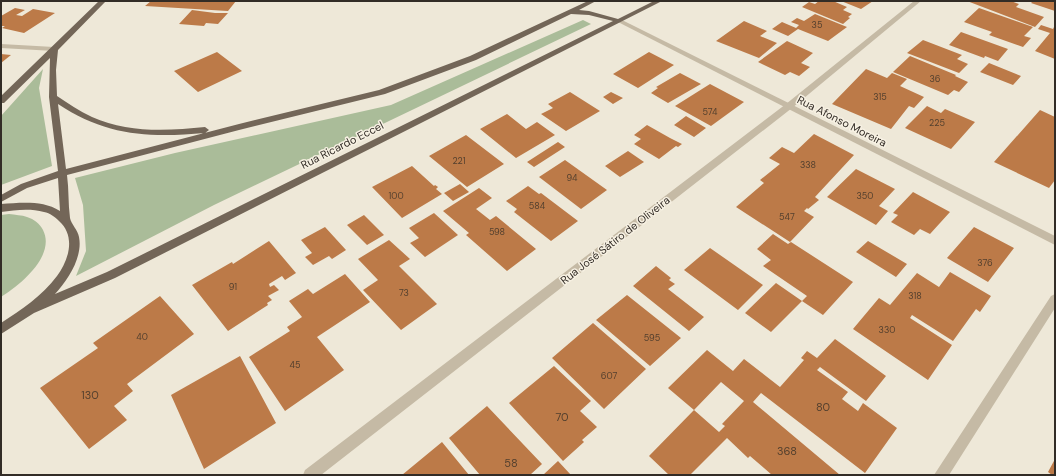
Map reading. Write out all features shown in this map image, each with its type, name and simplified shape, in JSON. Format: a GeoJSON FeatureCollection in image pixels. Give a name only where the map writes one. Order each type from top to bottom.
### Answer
{"type":"FeatureCollection","features":[{"type":"Feature","properties":{"kind":"main road"},"geometry":{"type":"LineString","coordinates":[[1,101],[103,1]]}},
{"type":"Feature","properties":{"kind":"main road","name":"Rua Ricardo Eccel"},"geometry":{"type":"LineString","coordinates":[[34,308],[111,275],[659,1]]}},
{"type":"Feature","properties":{"kind":"main road"},"geometry":{"type":"LineString","coordinates":[[1,199],[24,186],[63,173],[239,127],[374,94],[411,82],[473,58],[570,12],[587,2]]}},
{"type":"Feature","properties":{"kind":"main road"},"geometry":{"type":"LineString","coordinates":[[570,12],[589,13],[620,21]]}},
{"type":"Feature","properties":{"kind":"main road"},"geometry":{"type":"LineString","coordinates":[[1,329],[34,308],[59,282],[73,257],[74,236],[65,220],[63,173],[53,97],[51,67],[54,49]]}},
{"type":"Feature","properties":{"kind":"main road"},"geometry":{"type":"LineString","coordinates":[[53,97],[90,120],[134,131],[193,132],[239,127]]}},
{"type":"Feature","properties":{"kind":"main road"},"geometry":{"type":"LineString","coordinates":[[1,208],[27,206],[49,210],[65,220]]}},
{"type":"Feature","properties":{"kind":"street","name":"Rua José Sátiro de Oliveira"},"geometry":{"type":"LineString","coordinates":[[310,475],[789,106],[918,1]]}},
{"type":"Feature","properties":{"kind":"street","name":"Rua Afonso Moreira"},"geometry":{"type":"LineString","coordinates":[[620,21],[1055,241]]}},
{"type":"Feature","properties":{"kind":"street"},"geometry":{"type":"LineString","coordinates":[[1,46],[54,49]]}},
{"type":"Feature","properties":{"kind":"street"},"geometry":{"type":"LineString","coordinates":[[942,474],[1055,299]]}},
{"type":"Feature","properties":{"kind":"green space"},"geometry":{"type":"Polygon","coordinates":[[[583,20],[591,24],[214,205],[76,276],[86,251],[83,205],[75,178],[175,153],[391,105],[583,20]]]}},
{"type":"Feature","properties":{"kind":"green space"},"geometry":{"type":"Polygon","coordinates":[[[43,69],[39,88],[52,166],[1,185],[1,116],[43,69]]]}},
{"type":"Feature","properties":{"kind":"green space"},"geometry":{"type":"Polygon","coordinates":[[[9,214],[25,216],[34,220],[42,228],[46,240],[45,250],[34,269],[9,292],[1,297],[1,215],[9,214]]]}},
{"type":"Feature","properties":{"kind":"building"},"geometry":{"type":"Polygon","coordinates":[[[151,1],[236,1],[228,11],[145,6],[151,1]]]}},
{"type":"Feature","properties":{"kind":"building"},"geometry":{"type":"Polygon","coordinates":[[[819,1],[833,1],[847,7],[843,10],[852,14],[843,24],[802,7],[809,2],[815,4],[819,1]]]}},
{"type":"Feature","properties":{"kind":"building"},"geometry":{"type":"Polygon","coordinates":[[[841,1],[873,1],[861,9],[841,1]]]}},
{"type":"Feature","properties":{"kind":"building"},"geometry":{"type":"Polygon","coordinates":[[[967,1],[1011,1],[1019,4],[1016,7],[1044,17],[1035,27],[967,1]]]}},
{"type":"Feature","properties":{"kind":"building"},"geometry":{"type":"Polygon","coordinates":[[[1033,1],[1055,1],[1055,11],[1031,3],[1033,1]]]}},
{"type":"Feature","properties":{"kind":"building"},"geometry":{"type":"Polygon","coordinates":[[[15,8],[25,10],[16,15],[22,16],[33,9],[55,13],[24,33],[2,28],[5,26],[1,26],[1,16],[15,8]]]}},
{"type":"Feature","properties":{"kind":"building"},"geometry":{"type":"Polygon","coordinates":[[[979,8],[1033,27],[1024,36],[1031,38],[1023,47],[989,35],[992,32],[964,22],[979,8]]]}},
{"type":"Feature","properties":{"kind":"building"},"geometry":{"type":"Polygon","coordinates":[[[192,10],[228,13],[218,24],[206,23],[204,26],[179,24],[192,10]]]}},
{"type":"Feature","properties":{"kind":"building"},"geometry":{"type":"Polygon","coordinates":[[[815,14],[847,27],[828,41],[798,29],[788,36],[772,29],[782,22],[796,28],[799,25],[791,22],[797,18],[804,21],[815,14]]]}},
{"type":"Feature","properties":{"kind":"building"},"geometry":{"type":"Polygon","coordinates":[[[744,21],[767,31],[760,36],[777,43],[759,58],[716,41],[744,21]]]}},
{"type":"Feature","properties":{"kind":"building"},"geometry":{"type":"Polygon","coordinates":[[[1041,25],[1053,29],[1055,25],[1055,59],[1035,51],[1050,33],[1038,29],[1041,25]]]}},
{"type":"Feature","properties":{"kind":"building"},"geometry":{"type":"Polygon","coordinates":[[[961,32],[1008,49],[998,61],[985,56],[984,58],[949,45],[961,32]]]}},
{"type":"Feature","properties":{"kind":"building"},"geometry":{"type":"Polygon","coordinates":[[[923,40],[962,55],[957,59],[968,64],[959,73],[907,53],[923,40]]]}},
{"type":"Feature","properties":{"kind":"building"},"geometry":{"type":"Polygon","coordinates":[[[787,41],[813,53],[801,63],[810,67],[799,76],[790,72],[785,75],[758,62],[787,41]]]}},
{"type":"Feature","properties":{"kind":"building"},"geometry":{"type":"Polygon","coordinates":[[[217,52],[242,71],[198,92],[174,71],[217,52]]]}},
{"type":"Feature","properties":{"kind":"building"},"geometry":{"type":"Polygon","coordinates":[[[649,52],[674,65],[638,88],[613,74],[649,52]]]}},
{"type":"Feature","properties":{"kind":"building"},"geometry":{"type":"Polygon","coordinates":[[[1,54],[11,55],[1,63],[1,54]]]}},
{"type":"Feature","properties":{"kind":"building"},"geometry":{"type":"Polygon","coordinates":[[[910,56],[956,75],[955,76],[968,82],[959,92],[954,90],[948,95],[893,72],[910,56]]]}},
{"type":"Feature","properties":{"kind":"building"},"geometry":{"type":"Polygon","coordinates":[[[989,63],[1021,76],[1013,85],[980,72],[989,63]]]}},
{"type":"Feature","properties":{"kind":"building"},"geometry":{"type":"Polygon","coordinates":[[[866,69],[887,78],[892,73],[907,79],[900,86],[924,97],[914,108],[909,106],[891,129],[832,104],[866,69]]]}},
{"type":"Feature","properties":{"kind":"building"},"geometry":{"type":"Polygon","coordinates":[[[680,73],[701,84],[668,103],[651,93],[658,88],[656,87],[680,73]]]}},
{"type":"Feature","properties":{"kind":"building"},"geometry":{"type":"Polygon","coordinates":[[[710,84],[744,102],[711,126],[675,106],[710,84]]]}},
{"type":"Feature","properties":{"kind":"building"},"geometry":{"type":"Polygon","coordinates":[[[570,92],[600,111],[566,131],[541,114],[553,108],[548,104],[570,92]]]}},
{"type":"Feature","properties":{"kind":"building"},"geometry":{"type":"Polygon","coordinates":[[[611,92],[623,98],[613,104],[603,97],[611,92]]]}},
{"type":"Feature","properties":{"kind":"building"},"geometry":{"type":"Polygon","coordinates":[[[927,106],[941,113],[945,109],[975,122],[951,149],[905,128],[927,106]]]}},
{"type":"Feature","properties":{"kind":"building"},"geometry":{"type":"Polygon","coordinates":[[[1040,110],[1055,117],[1055,180],[1049,188],[994,162],[1040,110]]]}},
{"type":"Feature","properties":{"kind":"building"},"geometry":{"type":"Polygon","coordinates":[[[507,114],[526,129],[537,122],[555,135],[516,158],[480,129],[507,114]]]}},
{"type":"Feature","properties":{"kind":"building"},"geometry":{"type":"Polygon","coordinates":[[[686,116],[706,128],[694,137],[674,125],[686,116]]]}},
{"type":"Feature","properties":{"kind":"building"},"geometry":{"type":"Polygon","coordinates":[[[647,125],[682,144],[678,147],[676,146],[659,159],[634,144],[641,139],[634,135],[647,125]]]}},
{"type":"Feature","properties":{"kind":"building"},"geometry":{"type":"Polygon","coordinates":[[[814,134],[854,155],[815,197],[819,200],[804,211],[814,217],[790,242],[736,207],[764,183],[760,180],[780,164],[769,158],[782,147],[794,153],[814,134]]]}},
{"type":"Feature","properties":{"kind":"building"},"geometry":{"type":"Polygon","coordinates":[[[466,135],[504,164],[467,187],[429,156],[466,135]]]}},
{"type":"Feature","properties":{"kind":"building"},"geometry":{"type":"Polygon","coordinates":[[[558,142],[565,147],[534,167],[527,162],[558,142]]]}},
{"type":"Feature","properties":{"kind":"building"},"geometry":{"type":"Polygon","coordinates":[[[628,151],[644,162],[620,177],[605,166],[628,151]]]}},
{"type":"Feature","properties":{"kind":"building"},"geometry":{"type":"Polygon","coordinates":[[[565,160],[607,190],[581,209],[539,177],[565,160]]]}},
{"type":"Feature","properties":{"kind":"building"},"geometry":{"type":"Polygon","coordinates":[[[412,166],[434,186],[435,185],[438,187],[436,189],[442,194],[402,218],[372,187],[412,166]]]}},
{"type":"Feature","properties":{"kind":"building"},"geometry":{"type":"Polygon","coordinates":[[[856,169],[895,189],[879,206],[888,211],[876,225],[827,197],[856,169]]]}},
{"type":"Feature","properties":{"kind":"building"},"geometry":{"type":"Polygon","coordinates":[[[460,184],[469,192],[453,201],[444,193],[460,184]]]}},
{"type":"Feature","properties":{"kind":"building"},"geometry":{"type":"Polygon","coordinates":[[[528,186],[539,194],[541,193],[578,221],[551,241],[514,212],[517,209],[506,201],[528,186]]]}},
{"type":"Feature","properties":{"kind":"building"},"geometry":{"type":"Polygon","coordinates":[[[479,188],[492,198],[476,209],[490,220],[496,216],[536,249],[507,271],[466,235],[469,233],[443,211],[479,188]]]}},
{"type":"Feature","properties":{"kind":"building"},"geometry":{"type":"Polygon","coordinates":[[[913,192],[950,212],[930,234],[920,229],[914,235],[891,222],[898,215],[893,213],[913,192]]]}},
{"type":"Feature","properties":{"kind":"building"},"geometry":{"type":"Polygon","coordinates":[[[434,213],[458,235],[425,257],[410,243],[419,238],[409,228],[434,213]]]}},
{"type":"Feature","properties":{"kind":"building"},"geometry":{"type":"Polygon","coordinates":[[[364,215],[384,235],[367,245],[347,225],[364,215]]]}},
{"type":"Feature","properties":{"kind":"building"},"geometry":{"type":"Polygon","coordinates":[[[325,227],[346,250],[332,259],[329,256],[313,265],[305,257],[312,253],[301,240],[325,227]]]}},
{"type":"Feature","properties":{"kind":"building"},"geometry":{"type":"Polygon","coordinates":[[[974,227],[1014,248],[988,282],[947,258],[974,227]]]}},
{"type":"Feature","properties":{"kind":"building"},"geometry":{"type":"Polygon","coordinates":[[[773,234],[788,244],[791,242],[853,282],[823,315],[802,301],[807,296],[763,266],[771,260],[757,249],[773,234]]]}},
{"type":"Feature","properties":{"kind":"building"},"geometry":{"type":"Polygon","coordinates":[[[389,240],[410,259],[399,266],[437,304],[401,330],[363,290],[378,280],[358,259],[389,240]]]}},
{"type":"Feature","properties":{"kind":"building"},"geometry":{"type":"Polygon","coordinates":[[[269,241],[296,273],[285,280],[282,276],[269,284],[270,287],[274,285],[279,290],[268,296],[272,300],[267,303],[268,305],[228,331],[192,285],[232,262],[233,264],[269,241]]]}},
{"type":"Feature","properties":{"kind":"building"},"geometry":{"type":"Polygon","coordinates":[[[868,241],[907,264],[896,277],[856,252],[868,241]]]}},
{"type":"Feature","properties":{"kind":"building"},"geometry":{"type":"Polygon","coordinates":[[[710,248],[763,285],[738,310],[684,270],[710,248]]]}},
{"type":"Feature","properties":{"kind":"building"},"geometry":{"type":"Polygon","coordinates":[[[656,266],[671,278],[669,280],[675,284],[668,289],[704,317],[689,331],[633,286],[656,266]]]}},
{"type":"Feature","properties":{"kind":"building"},"geometry":{"type":"Polygon","coordinates":[[[950,272],[991,296],[980,312],[976,309],[953,341],[912,315],[910,318],[952,345],[928,380],[853,329],[879,298],[890,305],[917,273],[939,287],[950,272]]]}},
{"type":"Feature","properties":{"kind":"building"},"geometry":{"type":"Polygon","coordinates":[[[345,274],[370,302],[317,337],[344,370],[285,411],[249,357],[290,331],[287,327],[302,317],[289,301],[308,289],[313,294],[345,274]]]}},
{"type":"Feature","properties":{"kind":"building"},"geometry":{"type":"Polygon","coordinates":[[[776,283],[802,301],[771,332],[745,313],[776,283]]]}},
{"type":"Feature","properties":{"kind":"building"},"geometry":{"type":"Polygon","coordinates":[[[627,295],[681,338],[650,366],[596,320],[627,295]]]}},
{"type":"Feature","properties":{"kind":"building"},"geometry":{"type":"Polygon","coordinates":[[[160,296],[194,334],[127,384],[133,391],[114,406],[127,420],[89,449],[40,388],[98,348],[93,343],[160,296]]]}},
{"type":"Feature","properties":{"kind":"building"},"geometry":{"type":"Polygon","coordinates":[[[593,323],[646,369],[604,409],[552,358],[593,323]]]}},
{"type":"Feature","properties":{"kind":"building"},"geometry":{"type":"Polygon","coordinates":[[[835,339],[886,376],[866,401],[820,367],[817,370],[848,392],[842,399],[858,411],[863,403],[897,428],[865,473],[761,393],[753,402],[840,475],[772,475],[750,456],[748,458],[727,438],[690,475],[669,475],[649,456],[694,410],[668,388],[707,350],[733,371],[744,359],[780,387],[804,360],[801,358],[807,351],[817,358],[835,339]],[[721,382],[694,410],[719,432],[725,426],[722,424],[744,401],[721,382]]]}},
{"type":"Feature","properties":{"kind":"building"},"geometry":{"type":"Polygon","coordinates":[[[240,356],[276,423],[204,469],[171,395],[240,356]]]}},
{"type":"Feature","properties":{"kind":"building"},"geometry":{"type":"Polygon","coordinates":[[[554,366],[591,401],[580,411],[597,427],[582,440],[584,442],[563,461],[509,403],[554,366]]]}},
{"type":"Feature","properties":{"kind":"building"},"geometry":{"type":"Polygon","coordinates":[[[487,406],[542,464],[530,475],[480,475],[449,438],[487,406]]]}},
{"type":"Feature","properties":{"kind":"building"},"geometry":{"type":"Polygon","coordinates":[[[442,442],[469,475],[402,475],[442,442]]]}},
{"type":"Feature","properties":{"kind":"building"},"geometry":{"type":"Polygon","coordinates":[[[1055,459],[1055,475],[1052,475],[1048,472],[1055,459]]]}},
{"type":"Feature","properties":{"kind":"building"},"geometry":{"type":"Polygon","coordinates":[[[558,461],[571,475],[543,475],[558,461]]]}}]}
